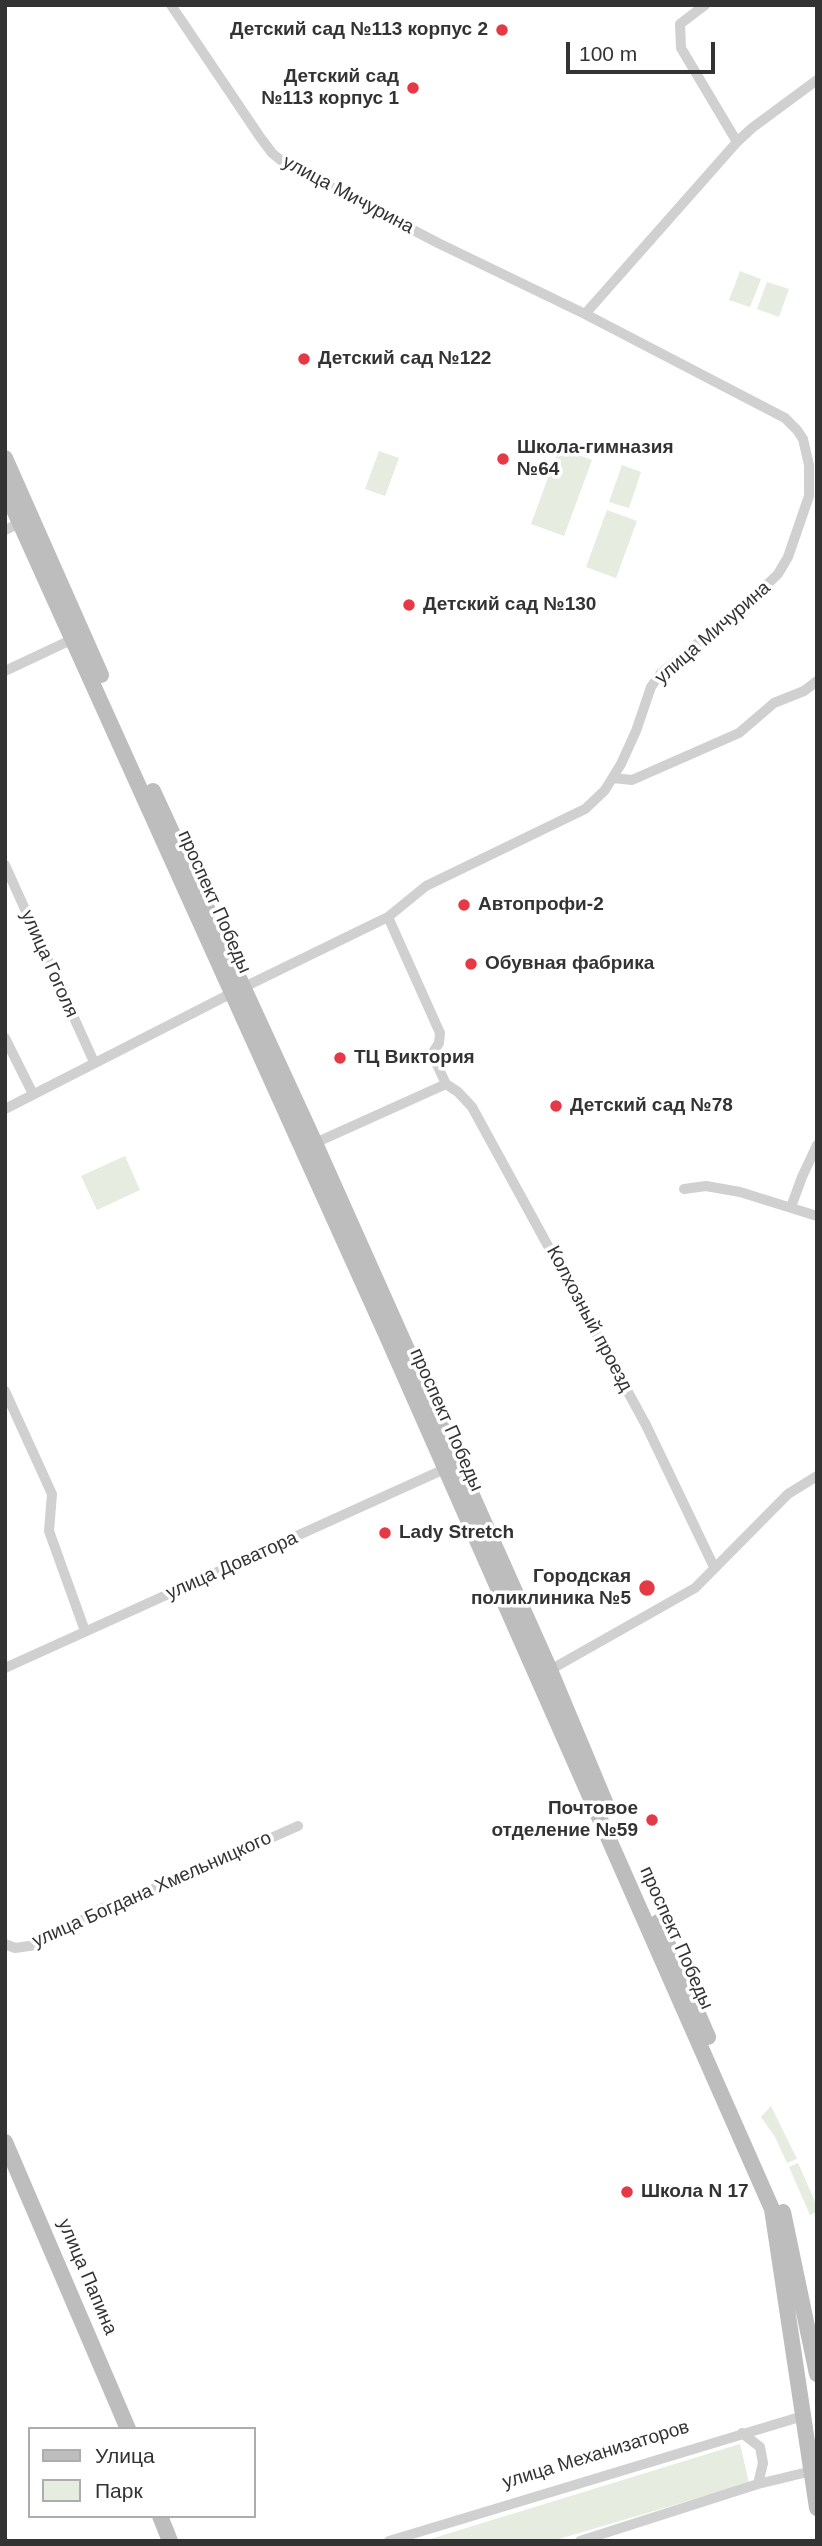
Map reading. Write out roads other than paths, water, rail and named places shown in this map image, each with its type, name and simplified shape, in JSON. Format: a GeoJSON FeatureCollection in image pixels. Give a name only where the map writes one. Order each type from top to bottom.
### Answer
{"type":"FeatureCollection","features":[{"type":"Feature","properties":{"kind":"main road","name":"проспект Победы"},"geometry":{"type":"LineString","coordinates":[[5,458],[238,990],[451,1466],[550,1670],[782,2206],[817,2374]]}},
{"type":"Feature","properties":{"kind":"main road","name":"проспект Победы"},"geometry":{"type":"LineString","coordinates":[[5,490],[13,527],[73,639],[238,990],[315,1143],[571,1750],[772,2209],[810,2415],[812,2471],[817,2508]]}},
{"type":"Feature","properties":{"kind":"main road","name":"улица Папина"},"geometry":{"type":"LineString","coordinates":[[5,2142],[127,2427]]}},
{"type":"Feature","properties":{"kind":"main road"},"geometry":{"type":"LineString","coordinates":[[161,2518],[170,2541]]}},
{"type":"Feature","properties":{"kind":"street","name":"улица Мичурина"},"geometry":{"type":"LineString","coordinates":[[5,1109],[238,990],[388,918],[426,886],[585,809],[605,790],[613,778],[636,731],[655,680],[778,574],[788,557],[806,510],[810,475],[803,439],[785,418],[283,162],[260,137],[171,5]]}},
{"type":"Feature","properties":{"kind":"street"},"geometry":{"type":"LineString","coordinates":[[705,5],[680,24],[681,48],[737,142]]}},
{"type":"Feature","properties":{"kind":"street"},"geometry":{"type":"LineString","coordinates":[[585,314],[737,142],[761,120],[817,80]]}},
{"type":"Feature","properties":{"kind":"street"},"geometry":{"type":"LineString","coordinates":[[5,671],[73,639]]}},
{"type":"Feature","properties":{"kind":"street"},"geometry":{"type":"LineString","coordinates":[[613,778],[632,780],[739,733],[774,704],[804,691],[817,681]]}},
{"type":"Feature","properties":{"kind":"street","name":"улица Гоголя"},"geometry":{"type":"LineString","coordinates":[[5,865],[94,1062]]}},
{"type":"Feature","properties":{"kind":"street","name":"Колхозный проезд"},"geometry":{"type":"LineString","coordinates":[[388,918],[440,1033],[439,1043],[432,1054],[446,1084],[465,1100],[478,1118],[646,1425],[715,1567]]}},
{"type":"Feature","properties":{"kind":"street"},"geometry":{"type":"LineString","coordinates":[[5,1038],[33,1094]]}},
{"type":"Feature","properties":{"kind":"street"},"geometry":{"type":"LineString","coordinates":[[315,1143],[446,1084]]}},
{"type":"Feature","properties":{"kind":"street"},"geometry":{"type":"LineString","coordinates":[[791,1207],[817,1145]]}},
{"type":"Feature","properties":{"kind":"street"},"geometry":{"type":"LineString","coordinates":[[684,1189],[706,1186],[740,1192],[817,1216]]}},
{"type":"Feature","properties":{"kind":"street"},"geometry":{"type":"LineString","coordinates":[[5,1391],[52,1494],[49,1531],[85,1631]]}},
{"type":"Feature","properties":{"kind":"street","name":"улица Доватора"},"geometry":{"type":"LineString","coordinates":[[5,1668],[451,1466]]}},
{"type":"Feature","properties":{"kind":"street"},"geometry":{"type":"LineString","coordinates":[[550,1670],[695,1588],[788,1494],[817,1476]]}},
{"type":"Feature","properties":{"kind":"street","name":"улица Богдана Хмельницкого"},"geometry":{"type":"LineString","coordinates":[[5,1944],[15,1948],[36,1945],[100,1909],[167,1884],[298,1826]]}},
{"type":"Feature","properties":{"kind":"street","name":"улица Механизаторов"},"geometry":{"type":"LineString","coordinates":[[389,2541],[742,2433],[810,2415]]}},
{"type":"Feature","properties":{"kind":"street"},"geometry":{"type":"LineString","coordinates":[[742,2433],[760,2447],[763,2463],[758,2484]]}},
{"type":"Feature","properties":{"kind":"street"},"geometry":{"type":"LineString","coordinates":[[580,2541],[758,2484],[812,2471]]}},
{"type":"Feature","properties":{"kind":"place","name":"Детский сад №113 корпус 2"},"geometry":{"type":"Point","coordinates":[502,30]}},
{"type":"Feature","properties":{"kind":"place","name":"Детский сад №113 корпус 1"},"geometry":{"type":"Point","coordinates":[413,88]}},
{"type":"Feature","properties":{"kind":"place","name":"Детский сад №122"},"geometry":{"type":"Point","coordinates":[304,359]}},
{"type":"Feature","properties":{"kind":"place","name":"Школа-гимназия №64"},"geometry":{"type":"Point","coordinates":[503,459]}},
{"type":"Feature","properties":{"kind":"place","name":"Детский сад №130"},"geometry":{"type":"Point","coordinates":[409,605]}},
{"type":"Feature","properties":{"kind":"place","name":"Автопрофи-2"},"geometry":{"type":"Point","coordinates":[464,905]}},
{"type":"Feature","properties":{"kind":"place","name":"Обувная фабрика"},"geometry":{"type":"Point","coordinates":[471,964]}},
{"type":"Feature","properties":{"kind":"place","name":"ТЦ Виктория"},"geometry":{"type":"Point","coordinates":[340,1058]}},
{"type":"Feature","properties":{"kind":"place","name":"Детский сад №78"},"geometry":{"type":"Point","coordinates":[556,1106]}},
{"type":"Feature","properties":{"kind":"place","name":"Lady Stretch"},"geometry":{"type":"Point","coordinates":[385,1533]}},
{"type":"Feature","properties":{"kind":"place","name":"Городская поликлиника №5"},"geometry":{"type":"Point","coordinates":[647,1588]}},
{"type":"Feature","properties":{"kind":"place","name":"Почтовое отделение №59"},"geometry":{"type":"Point","coordinates":[652,1820]}},
{"type":"Feature","properties":{"kind":"place","name":"Школа N 17"},"geometry":{"type":"Point","coordinates":[627,2192]}}]}
